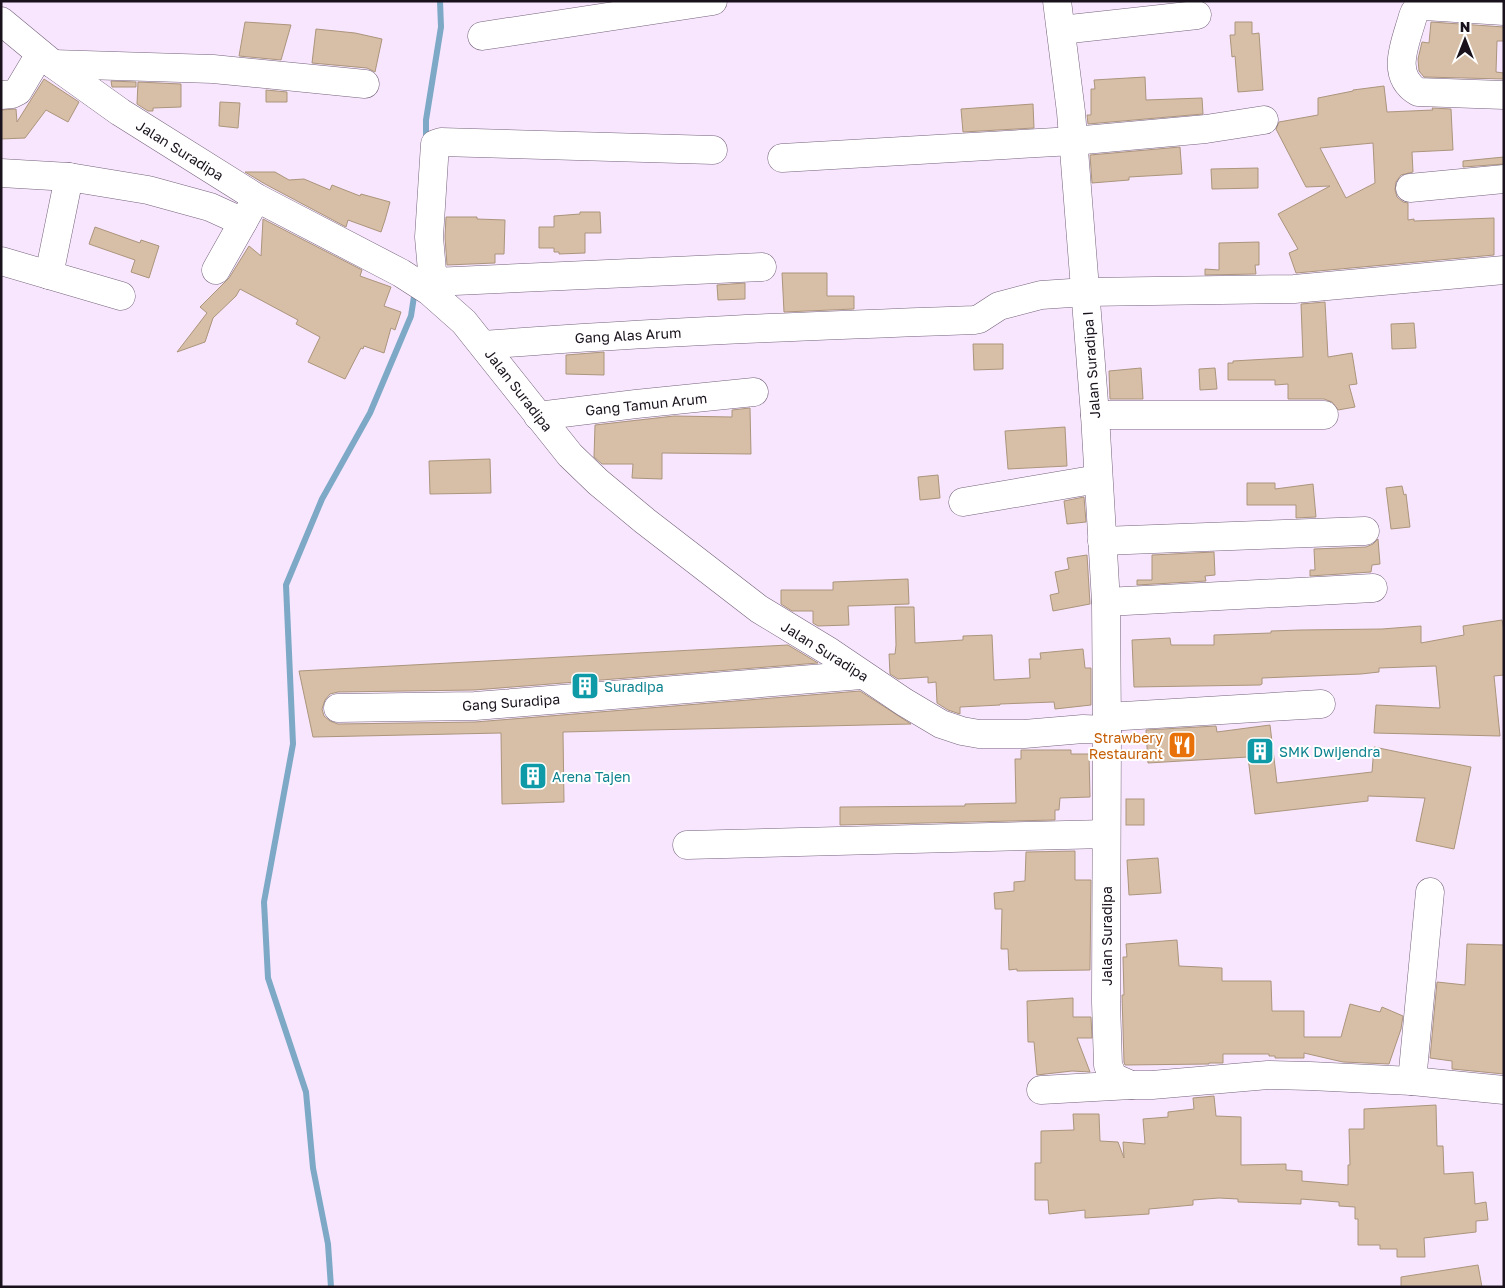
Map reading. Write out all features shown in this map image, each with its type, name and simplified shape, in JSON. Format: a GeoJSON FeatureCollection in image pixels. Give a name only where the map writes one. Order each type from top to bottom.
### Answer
{"type":"FeatureCollection","features":[{"type":"Feature","properties":{"kind":"street"},"geometry":{"type":"LineString","coordinates":[[482,36],[713,1]]}},
{"type":"Feature","properties":{"kind":"street","name":"Jalan Suradipa I"},"geometry":{"type":"LineString","coordinates":[[1057,1],[1073,141],[1095,415],[1106,602],[1107,724]]}},
{"type":"Feature","properties":{"kind":"street"},"geometry":{"type":"LineString","coordinates":[[1493,95],[1420,93],[1409,87],[1404,80],[1400,64],[1415,10],[1424,6],[1504,11]]}},
{"type":"Feature","properties":{"kind":"street"},"geometry":{"type":"LineString","coordinates":[[1061,30],[1197,16]]}},
{"type":"Feature","properties":{"kind":"street","name":"Jalan Suradipa"},"geometry":{"type":"LineString","coordinates":[[2,23],[46,59],[120,112],[256,198],[433,288],[483,344],[570,455],[598,482],[644,521],[759,609],[830,652],[862,675],[941,724],[962,731],[996,734],[1077,729],[1107,724],[1106,1002],[1108,1066],[1113,1077],[1131,1085]]}},
{"type":"Feature","properties":{"kind":"street"},"geometry":{"type":"LineString","coordinates":[[1,95],[12,94],[18,90],[46,59],[213,69],[365,84]]}},
{"type":"Feature","properties":{"kind":"street"},"geometry":{"type":"LineString","coordinates":[[782,158],[1073,141],[1206,129],[1264,120]]}},
{"type":"Feature","properties":{"kind":"street"},"geometry":{"type":"LineString","coordinates":[[713,150],[441,142],[435,144],[429,237],[433,288],[762,267]]}},
{"type":"Feature","properties":{"kind":"street"},"geometry":{"type":"LineString","coordinates":[[1,173],[69,177],[148,190],[210,207],[243,222]]}},
{"type":"Feature","properties":{"kind":"street"},"geometry":{"type":"LineString","coordinates":[[49,274],[69,177]]}},
{"type":"Feature","properties":{"kind":"street"},"geometry":{"type":"LineString","coordinates":[[1410,188],[1504,179]]}},
{"type":"Feature","properties":{"kind":"street"},"geometry":{"type":"LineString","coordinates":[[216,270],[256,198]]}},
{"type":"Feature","properties":{"kind":"street"},"geometry":{"type":"LineString","coordinates":[[1,261],[121,296]]}},
{"type":"Feature","properties":{"kind":"street","name":"Gang Alas Arum"},"geometry":{"type":"LineString","coordinates":[[483,344],[606,335],[974,320],[979,319],[999,306],[1041,295],[1086,292],[1294,289],[1504,270]]}},
{"type":"Feature","properties":{"kind":"street","name":"Gang Tamun Arum"},"geometry":{"type":"LineString","coordinates":[[538,416],[754,392]]}},
{"type":"Feature","properties":{"kind":"street"},"geometry":{"type":"LineString","coordinates":[[1095,415],[1324,415]]}},
{"type":"Feature","properties":{"kind":"street"},"geometry":{"type":"LineString","coordinates":[[963,502],[1098,479]]}},
{"type":"Feature","properties":{"kind":"street"},"geometry":{"type":"LineString","coordinates":[[1102,541],[1365,531]]}},
{"type":"Feature","properties":{"kind":"street"},"geometry":{"type":"LineString","coordinates":[[1106,602],[1373,588]]}},
{"type":"Feature","properties":{"kind":"street","name":"Gang Suradipa"},"geometry":{"type":"LineString","coordinates":[[338,708],[475,706],[862,675]]}},
{"type":"Feature","properties":{"kind":"street"},"geometry":{"type":"LineString","coordinates":[[1107,724],[1321,704]]}},
{"type":"Feature","properties":{"kind":"street"},"geometry":{"type":"LineString","coordinates":[[687,845],[1106,834]]}},
{"type":"Feature","properties":{"kind":"street"},"geometry":{"type":"LineString","coordinates":[[1412,1081],[1430,892]]}},
{"type":"Feature","properties":{"kind":"street"},"geometry":{"type":"LineString","coordinates":[[1041,1090],[1152,1085],[1268,1075],[1357,1077],[1504,1090]]}},
{"type":"Feature","properties":{"kind":"building"},"geometry":{"type":"Polygon","coordinates":[[[245,22],[291,25],[281,60],[239,56],[245,22]]]}},
{"type":"Feature","properties":{"kind":"building"},"geometry":{"type":"Polygon","coordinates":[[[1235,22],[1252,22],[1252,34],[1259,33],[1263,90],[1238,92],[1235,56],[1232,57],[1230,35],[1235,35],[1235,22]]]}},
{"type":"Feature","properties":{"kind":"building"},"geometry":{"type":"Polygon","coordinates":[[[1431,22],[1504,27],[1504,41],[1497,41],[1496,72],[1504,73],[1504,79],[1424,77],[1419,71],[1418,59],[1422,42],[1429,43],[1431,22]]]}},
{"type":"Feature","properties":{"kind":"building"},"geometry":{"type":"Polygon","coordinates":[[[316,29],[355,33],[382,39],[375,72],[367,68],[312,63],[316,29]]]}},
{"type":"Feature","properties":{"kind":"building"},"geometry":{"type":"Polygon","coordinates":[[[1145,77],[1146,100],[1202,98],[1203,114],[1088,124],[1087,115],[1091,115],[1091,89],[1095,89],[1094,80],[1145,77]]]}},
{"type":"Feature","properties":{"kind":"building"},"geometry":{"type":"Polygon","coordinates":[[[44,79],[79,102],[68,122],[46,110],[25,138],[1,139],[1,110],[16,109],[17,122],[44,79]]]}},
{"type":"Feature","properties":{"kind":"building"},"geometry":{"type":"Polygon","coordinates":[[[111,81],[136,82],[136,87],[112,87],[111,81]]]}},
{"type":"Feature","properties":{"kind":"building"},"geometry":{"type":"Polygon","coordinates":[[[138,82],[181,84],[181,107],[153,108],[153,111],[148,111],[137,104],[138,82]]]}},
{"type":"Feature","properties":{"kind":"building"},"geometry":{"type":"Polygon","coordinates":[[[1384,86],[1387,112],[1433,110],[1432,108],[1451,109],[1453,150],[1412,152],[1413,172],[1401,175],[1396,182],[1395,190],[1397,197],[1403,202],[1408,203],[1408,220],[1494,218],[1494,255],[1296,273],[1289,253],[1298,249],[1278,214],[1330,186],[1306,187],[1276,129],[1279,122],[1318,115],[1318,98],[1353,90],[1384,86]],[[1373,143],[1320,148],[1346,198],[1375,183],[1373,143]]]}},
{"type":"Feature","properties":{"kind":"building"},"geometry":{"type":"Polygon","coordinates":[[[266,90],[287,92],[287,102],[266,102],[266,90]]]}},
{"type":"Feature","properties":{"kind":"building"},"geometry":{"type":"Polygon","coordinates":[[[220,102],[240,103],[238,128],[219,126],[220,102]]]}},
{"type":"Feature","properties":{"kind":"building"},"geometry":{"type":"Polygon","coordinates":[[[1033,104],[1034,128],[963,132],[961,109],[1033,104]]]}},
{"type":"Feature","properties":{"kind":"building"},"geometry":{"type":"Polygon","coordinates":[[[1180,147],[1182,174],[1129,177],[1129,180],[1092,183],[1090,155],[1180,147]]]}},
{"type":"Feature","properties":{"kind":"building"},"geometry":{"type":"Polygon","coordinates":[[[1504,157],[1504,164],[1463,167],[1463,161],[1504,157]]]}},
{"type":"Feature","properties":{"kind":"building"},"geometry":{"type":"Polygon","coordinates":[[[1258,168],[1258,188],[1212,189],[1211,169],[1258,168]]]}},
{"type":"Feature","properties":{"kind":"building"},"geometry":{"type":"Polygon","coordinates":[[[245,172],[275,172],[289,180],[304,179],[330,190],[332,185],[360,196],[361,194],[390,202],[381,232],[348,220],[346,227],[245,172]]]}},
{"type":"Feature","properties":{"kind":"building"},"geometry":{"type":"Polygon","coordinates":[[[580,212],[600,212],[601,233],[585,233],[585,253],[559,254],[559,252],[554,252],[554,248],[539,248],[539,227],[554,227],[554,216],[580,214],[580,212]]]}},
{"type":"Feature","properties":{"kind":"building"},"geometry":{"type":"Polygon","coordinates":[[[446,217],[477,217],[477,219],[505,220],[504,254],[495,254],[495,263],[447,265],[446,217]]]}},
{"type":"Feature","properties":{"kind":"building"},"geometry":{"type":"Polygon","coordinates":[[[263,219],[362,270],[360,276],[391,287],[384,306],[401,312],[395,330],[391,328],[384,353],[364,346],[363,349],[361,348],[345,379],[308,362],[320,337],[296,324],[298,320],[240,289],[236,296],[213,318],[205,342],[177,352],[207,313],[200,307],[229,278],[249,246],[261,256],[263,219]]]}},
{"type":"Feature","properties":{"kind":"building"},"geometry":{"type":"Polygon","coordinates":[[[95,227],[140,243],[141,240],[159,246],[149,278],[131,272],[135,260],[89,244],[95,227]]]}},
{"type":"Feature","properties":{"kind":"building"},"geometry":{"type":"Polygon","coordinates":[[[1259,242],[1259,265],[1255,265],[1256,274],[1205,275],[1205,269],[1219,270],[1219,243],[1259,242]]]}},
{"type":"Feature","properties":{"kind":"building"},"geometry":{"type":"Polygon","coordinates":[[[782,273],[827,273],[827,296],[854,296],[854,309],[784,312],[782,273]]]}},
{"type":"Feature","properties":{"kind":"building"},"geometry":{"type":"Polygon","coordinates":[[[745,283],[745,299],[718,300],[717,285],[745,283]]]}},
{"type":"Feature","properties":{"kind":"building"},"geometry":{"type":"Polygon","coordinates":[[[1325,302],[1328,357],[1352,353],[1357,384],[1349,385],[1355,407],[1338,410],[1332,402],[1324,399],[1288,399],[1288,384],[1275,385],[1275,380],[1228,380],[1228,363],[1233,363],[1233,361],[1303,357],[1301,304],[1325,302]]]}},
{"type":"Feature","properties":{"kind":"building"},"geometry":{"type":"Polygon","coordinates":[[[1414,323],[1416,348],[1392,349],[1391,324],[1414,323]]]}},
{"type":"Feature","properties":{"kind":"building"},"geometry":{"type":"Polygon","coordinates":[[[973,344],[1003,344],[1003,369],[974,370],[973,344]]]}},
{"type":"Feature","properties":{"kind":"building"},"geometry":{"type":"Polygon","coordinates":[[[604,352],[604,375],[566,374],[566,355],[604,352]]]}},
{"type":"Feature","properties":{"kind":"building"},"geometry":{"type":"Polygon","coordinates":[[[1141,368],[1143,399],[1110,399],[1109,371],[1141,368]]]}},
{"type":"Feature","properties":{"kind":"building"},"geometry":{"type":"Polygon","coordinates":[[[1215,368],[1217,389],[1200,390],[1199,369],[1215,368]]]}},
{"type":"Feature","properties":{"kind":"building"},"geometry":{"type":"Polygon","coordinates":[[[750,408],[751,454],[662,453],[662,479],[632,478],[633,464],[602,464],[594,457],[595,425],[674,416],[732,417],[732,410],[750,408]]]}},
{"type":"Feature","properties":{"kind":"building"},"geometry":{"type":"Polygon","coordinates":[[[1065,427],[1067,466],[1008,469],[1005,431],[1065,427]]]}},
{"type":"Feature","properties":{"kind":"building"},"geometry":{"type":"Polygon","coordinates":[[[490,459],[491,493],[430,494],[429,461],[490,459]]]}},
{"type":"Feature","properties":{"kind":"building"},"geometry":{"type":"Polygon","coordinates":[[[938,475],[940,498],[920,500],[918,477],[938,475]]]}},
{"type":"Feature","properties":{"kind":"building"},"geometry":{"type":"Polygon","coordinates":[[[1247,483],[1275,483],[1275,489],[1313,484],[1316,517],[1296,518],[1296,505],[1247,505],[1247,483]]]}},
{"type":"Feature","properties":{"kind":"building"},"geometry":{"type":"Polygon","coordinates":[[[1402,486],[1404,495],[1406,494],[1410,527],[1391,529],[1386,488],[1402,486]]]}},
{"type":"Feature","properties":{"kind":"building"},"geometry":{"type":"Polygon","coordinates":[[[1084,497],[1086,522],[1067,524],[1064,501],[1084,497]]]}},
{"type":"Feature","properties":{"kind":"building"},"geometry":{"type":"Polygon","coordinates":[[[1378,539],[1380,564],[1372,565],[1371,572],[1310,576],[1310,570],[1315,570],[1314,549],[1366,547],[1378,539]]]}},
{"type":"Feature","properties":{"kind":"building"},"geometry":{"type":"Polygon","coordinates":[[[1214,552],[1215,575],[1205,576],[1206,581],[1137,585],[1137,580],[1152,580],[1152,555],[1214,552]]]}},
{"type":"Feature","properties":{"kind":"building"},"geometry":{"type":"Polygon","coordinates":[[[1087,555],[1090,604],[1053,611],[1050,595],[1059,593],[1055,572],[1069,569],[1067,558],[1087,555]]]}},
{"type":"Feature","properties":{"kind":"building"},"geometry":{"type":"Polygon","coordinates":[[[908,579],[909,604],[848,606],[849,625],[818,626],[813,623],[813,611],[792,611],[781,604],[781,590],[833,590],[833,582],[908,579]]]}},
{"type":"Feature","properties":{"kind":"building"},"geometry":{"type":"Polygon","coordinates":[[[895,607],[914,607],[915,643],[963,640],[963,636],[992,635],[994,680],[1030,678],[1029,659],[1041,659],[1040,653],[1083,649],[1085,668],[1091,668],[1091,705],[1055,709],[1054,702],[1000,704],[960,707],[960,714],[948,710],[937,703],[936,682],[928,683],[928,677],[898,679],[890,674],[889,654],[895,654],[896,645],[895,607]]]}},
{"type":"Feature","properties":{"kind":"building"},"geometry":{"type":"Polygon","coordinates":[[[1502,620],[1504,630],[1504,675],[1494,676],[1500,736],[1374,733],[1376,705],[1440,708],[1436,666],[1379,668],[1379,672],[1361,674],[1262,678],[1262,684],[1260,685],[1134,687],[1132,640],[1170,638],[1171,645],[1214,645],[1214,635],[1271,633],[1271,631],[1382,629],[1421,626],[1421,643],[1464,635],[1463,626],[1502,620]]]}},
{"type":"Feature","properties":{"kind":"building"},"geometry":{"type":"Polygon","coordinates":[[[788,645],[818,663],[474,690],[338,692],[330,694],[325,700],[322,709],[324,716],[338,724],[475,722],[860,691],[911,724],[563,732],[564,802],[502,804],[501,733],[313,737],[299,671],[788,645]]]}},
{"type":"Feature","properties":{"kind":"building"},"geometry":{"type":"Polygon","coordinates":[[[1270,725],[1277,783],[1372,772],[1374,747],[1471,767],[1454,849],[1416,841],[1425,798],[1368,796],[1368,801],[1255,814],[1248,757],[1148,763],[1146,730],[1216,726],[1217,732],[1270,725]]]}},
{"type":"Feature","properties":{"kind":"building"},"geometry":{"type":"Polygon","coordinates":[[[1021,750],[1071,750],[1071,754],[1089,754],[1090,797],[1060,798],[1059,810],[1055,810],[1055,820],[840,825],[840,807],[965,806],[965,804],[1016,803],[1015,759],[1021,759],[1021,750]]]}},
{"type":"Feature","properties":{"kind":"building"},"geometry":{"type":"Polygon","coordinates":[[[1126,799],[1144,799],[1144,825],[1126,825],[1126,799]]]}},
{"type":"Feature","properties":{"kind":"building"},"geometry":{"type":"Polygon","coordinates":[[[1075,851],[1075,880],[1091,880],[1090,970],[1009,970],[1008,949],[1001,949],[1002,909],[995,909],[994,893],[1014,891],[1014,882],[1025,881],[1026,852],[1075,851]]]}},
{"type":"Feature","properties":{"kind":"building"},"geometry":{"type":"Polygon","coordinates":[[[1158,858],[1161,893],[1129,895],[1127,860],[1158,858]]]}},
{"type":"Feature","properties":{"kind":"building"},"geometry":{"type":"Polygon","coordinates":[[[1177,940],[1179,966],[1222,968],[1222,981],[1271,981],[1272,1011],[1304,1011],[1304,1037],[1341,1037],[1350,1004],[1380,1012],[1382,1007],[1403,1016],[1401,1029],[1389,1064],[1343,1062],[1304,1053],[1304,1058],[1275,1058],[1275,1056],[1269,1056],[1269,1054],[1223,1054],[1223,1063],[1125,1065],[1122,995],[1124,995],[1123,957],[1127,957],[1126,944],[1177,940]]]}},
{"type":"Feature","properties":{"kind":"building"},"geometry":{"type":"Polygon","coordinates":[[[1467,944],[1504,945],[1504,1074],[1452,1069],[1452,1061],[1430,1058],[1437,982],[1465,985],[1467,944]]]}},
{"type":"Feature","properties":{"kind":"building"},"geometry":{"type":"Polygon","coordinates":[[[1073,998],[1073,1017],[1091,1017],[1092,1038],[1077,1038],[1090,1072],[1072,1071],[1037,1075],[1034,1042],[1028,1042],[1027,1001],[1073,998]]]}},
{"type":"Feature","properties":{"kind":"building"},"geometry":{"type":"Polygon","coordinates":[[[1214,1096],[1216,1116],[1241,1117],[1241,1165],[1286,1164],[1286,1170],[1302,1171],[1302,1181],[1348,1185],[1348,1165],[1350,1165],[1349,1129],[1364,1129],[1364,1109],[1436,1105],[1437,1146],[1443,1146],[1444,1174],[1473,1172],[1475,1204],[1486,1202],[1488,1220],[1476,1221],[1476,1232],[1424,1238],[1425,1257],[1397,1257],[1397,1249],[1380,1249],[1380,1245],[1358,1245],[1358,1219],[1355,1219],[1355,1207],[1339,1206],[1339,1202],[1301,1199],[1301,1204],[1238,1202],[1238,1199],[1219,1198],[1193,1200],[1193,1205],[1149,1209],[1149,1214],[1085,1218],[1085,1210],[1049,1214],[1048,1200],[1035,1200],[1035,1163],[1041,1163],[1041,1131],[1074,1130],[1073,1114],[1099,1114],[1100,1141],[1118,1142],[1124,1158],[1123,1142],[1145,1144],[1143,1119],[1168,1117],[1168,1112],[1194,1109],[1193,1098],[1214,1096]]]}},
{"type":"Feature","properties":{"kind":"building"},"geometry":{"type":"Polygon","coordinates":[[[1478,1265],[1482,1287],[1401,1287],[1401,1277],[1478,1265]]]}},
{"type":"Feature","properties":{"kind":"waterway"},"geometry":{"type":"LineString","coordinates":[[426,141],[426,120],[441,27],[440,1]]}},
{"type":"Feature","properties":{"kind":"waterway"},"geometry":{"type":"LineString","coordinates":[[331,1287],[328,1244],[313,1168],[306,1092],[268,978],[264,902],[293,744],[286,585],[322,499],[370,413],[411,316],[415,290]]}},
{"type":"Feature","properties":{"kind":"place","name":"Suradipa"},"geometry":{"type":"Point","coordinates":[585,686]}},
{"type":"Feature","properties":{"kind":"place","name":"Strawbery Restaurant"},"geometry":{"type":"Point","coordinates":[1182,745]}},
{"type":"Feature","properties":{"kind":"place","name":"SMK Dwijendra"},"geometry":{"type":"Point","coordinates":[1260,751]}},
{"type":"Feature","properties":{"kind":"place","name":"Arena Tajen"},"geometry":{"type":"Point","coordinates":[533,776]}}]}
